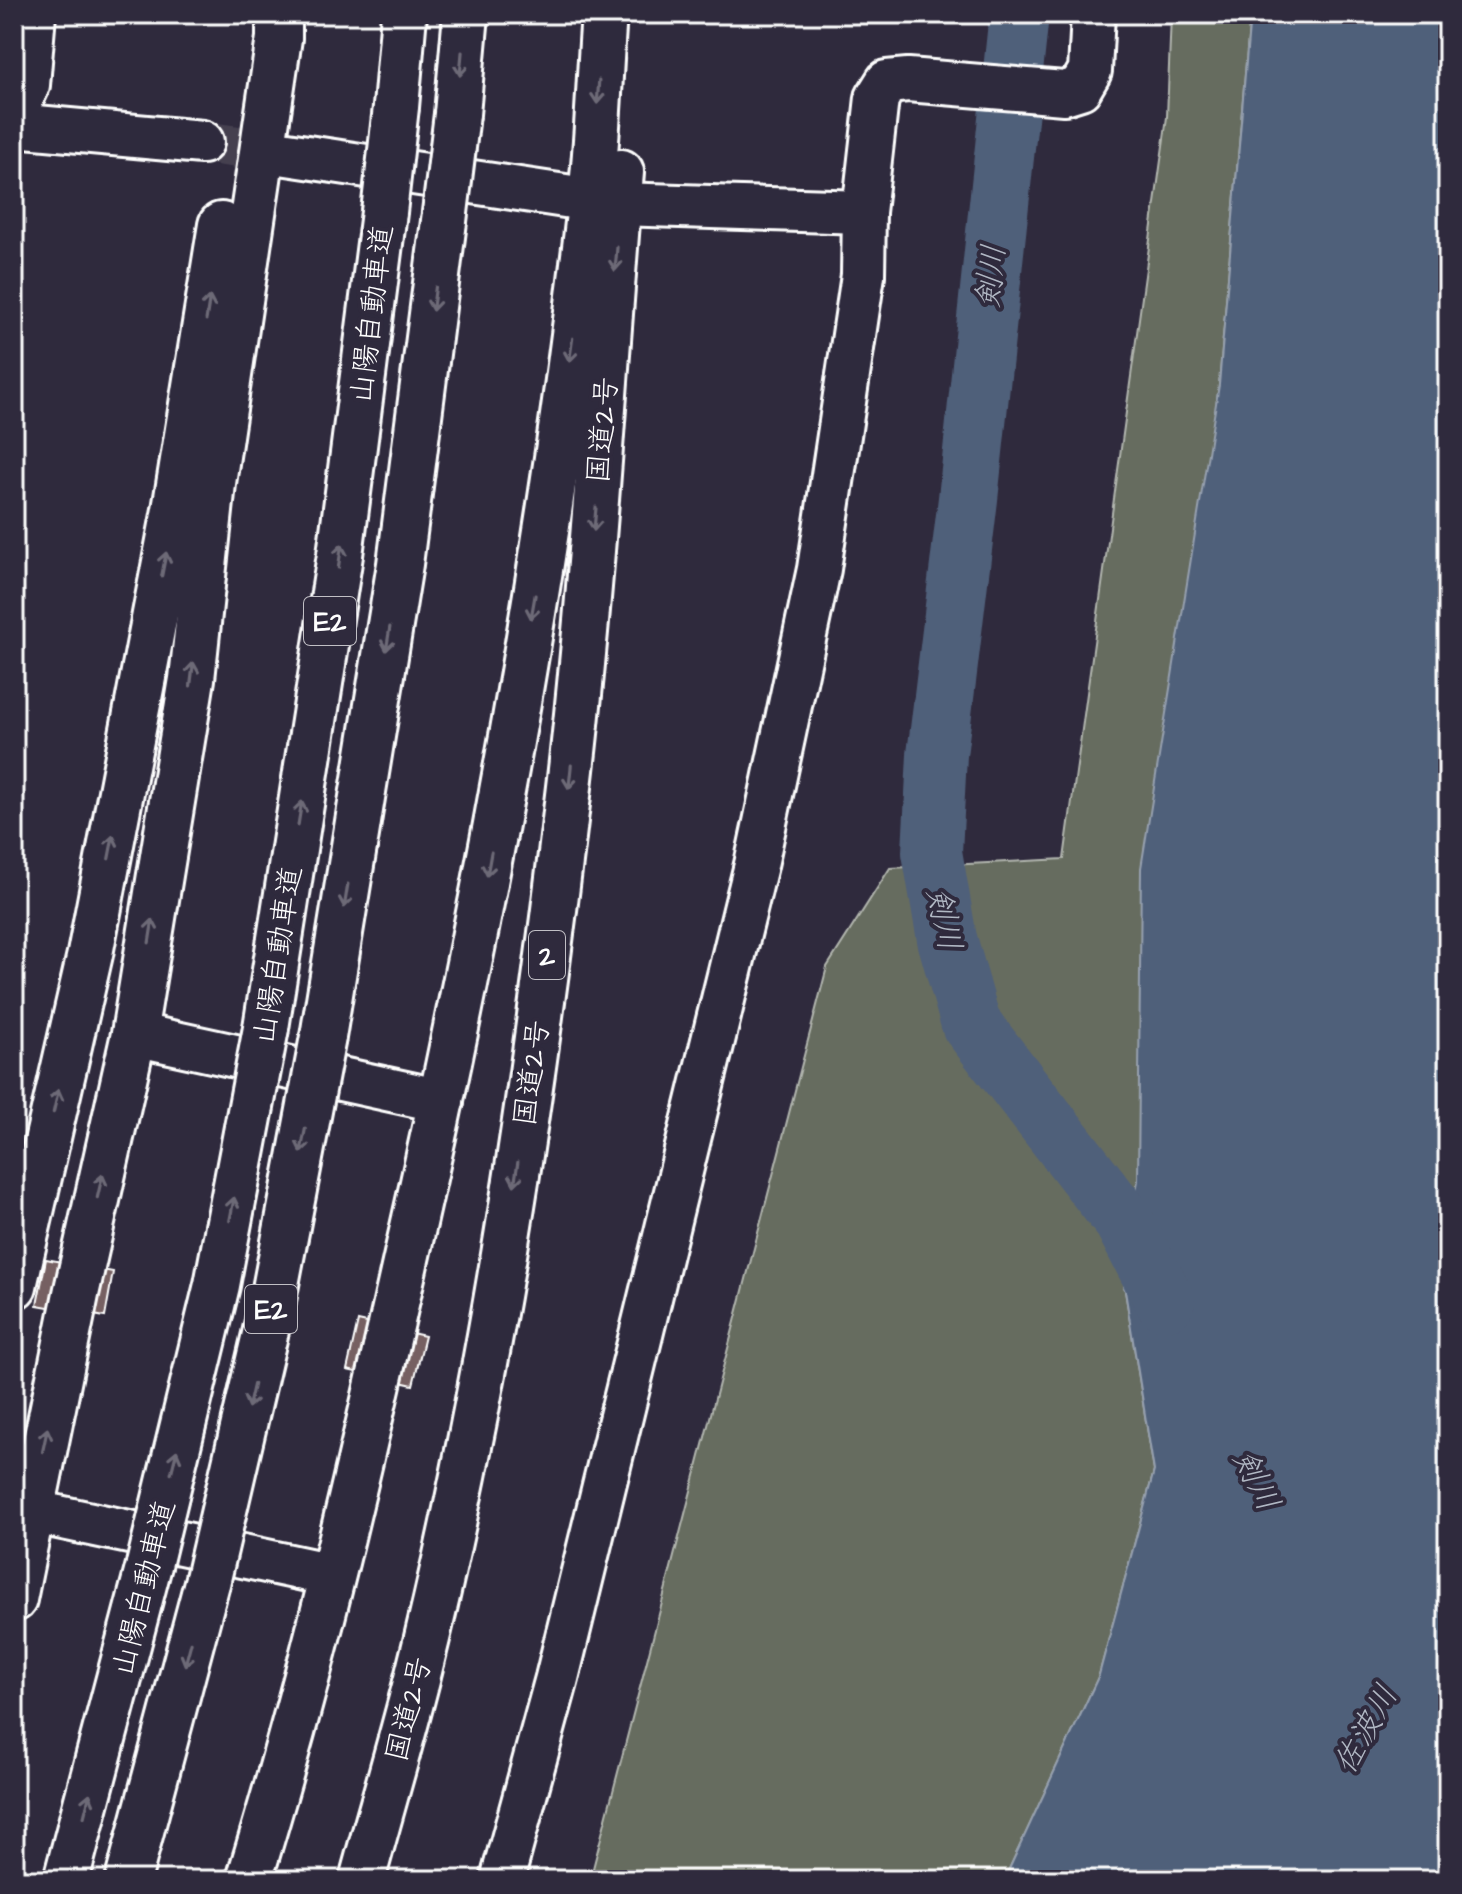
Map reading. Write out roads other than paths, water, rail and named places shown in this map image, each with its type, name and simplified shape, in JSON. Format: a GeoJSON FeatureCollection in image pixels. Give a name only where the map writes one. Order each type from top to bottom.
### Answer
{"type":"FeatureCollection","features":[{"type":"Feature","properties":{"kind":"highway"},"geometry":{"type":"LineString","coordinates":[[14,1286],[90,954],[169,541],[255,14]]}},
{"type":"Feature","properties":{"kind":"highway"},"geometry":{"type":"LineString","coordinates":[[14,1599],[30,1511],[134,1034],[192,679],[213,483],[279,38],[279,14]]}},
{"type":"Feature","properties":{"kind":"highway","name":"山陽自動車道"},"geometry":{"type":"LineString","coordinates":[[66,1880],[149,1565],[217,1285],[266,1028],[340,555],[384,212],[404,14]]}},
{"type":"Feature","properties":{"kind":"highway","name":"山陽自動車道"},"geometry":{"type":"LineString","coordinates":[[128,1880],[208,1579],[273,1300],[323,1037],[400,564],[457,114],[466,14]]}},
{"type":"Feature","properties":{"kind":"highway"},"geometry":{"type":"LineString","coordinates":[[249,1880],[274,1802],[332,1575],[471,966],[605,202],[604,14]]}},
{"type":"Feature","properties":{"kind":"highway","name":"国道2号"},"geometry":{"type":"LineString","coordinates":[[362,1880],[417,1677],[465,1459],[509,1220],[539,1020],[569,784],[596,509],[605,202],[632,14]]}},
{"type":"Feature","properties":{"kind":"street"},"geometry":{"type":"LineString","coordinates":[[14,115],[28,85],[34,14]]}},
{"type":"Feature","properties":{"kind":"street"},"geometry":{"type":"LineString","coordinates":[[502,1880],[557,1678],[756,865],[819,569],[863,275],[864,212],[877,98],[887,82],[908,80],[1064,93],[1080,88],[1090,71],[1093,14]]}},
{"type":"Feature","properties":{"kind":"street"},"geometry":{"type":"LineString","coordinates":[[14,125],[202,142]]}},
{"type":"Feature","properties":{"kind":"street"},"geometry":{"type":"LineString","coordinates":[[274,152],[605,202],[864,212]]}},
{"type":"Feature","properties":{"kind":"street"},"geometry":{"type":"LineString","coordinates":[[134,1034],[442,1101]]}},
{"type":"Feature","properties":{"kind":"street"},"geometry":{"type":"LineString","coordinates":[[30,1511],[332,1575]]}},
{"type":"Feature","properties":{"kind":"water","name":"佐波川"},"geometry":{"type":"Polygon","coordinates":[[[1250,14],[1448,14],[1448,1880],[1004,1880],[1099,1675],[1154,1471],[1121,1266],[1138,1181],[1141,868],[1219,385],[1250,14]]]}},
{"type":"Feature","properties":{"kind":"waterway","name":"剣川"},"geometry":{"type":"LineString","coordinates":[[1019,14],[968,499],[937,755],[932,852],[947,939],[971,1024],[1123,1220],[1165,1301]]}},
{"type":"Feature","properties":{"kind":"tunnel"},"geometry":{"type":"LineString","coordinates":[[202,142],[274,152]]}}]}
